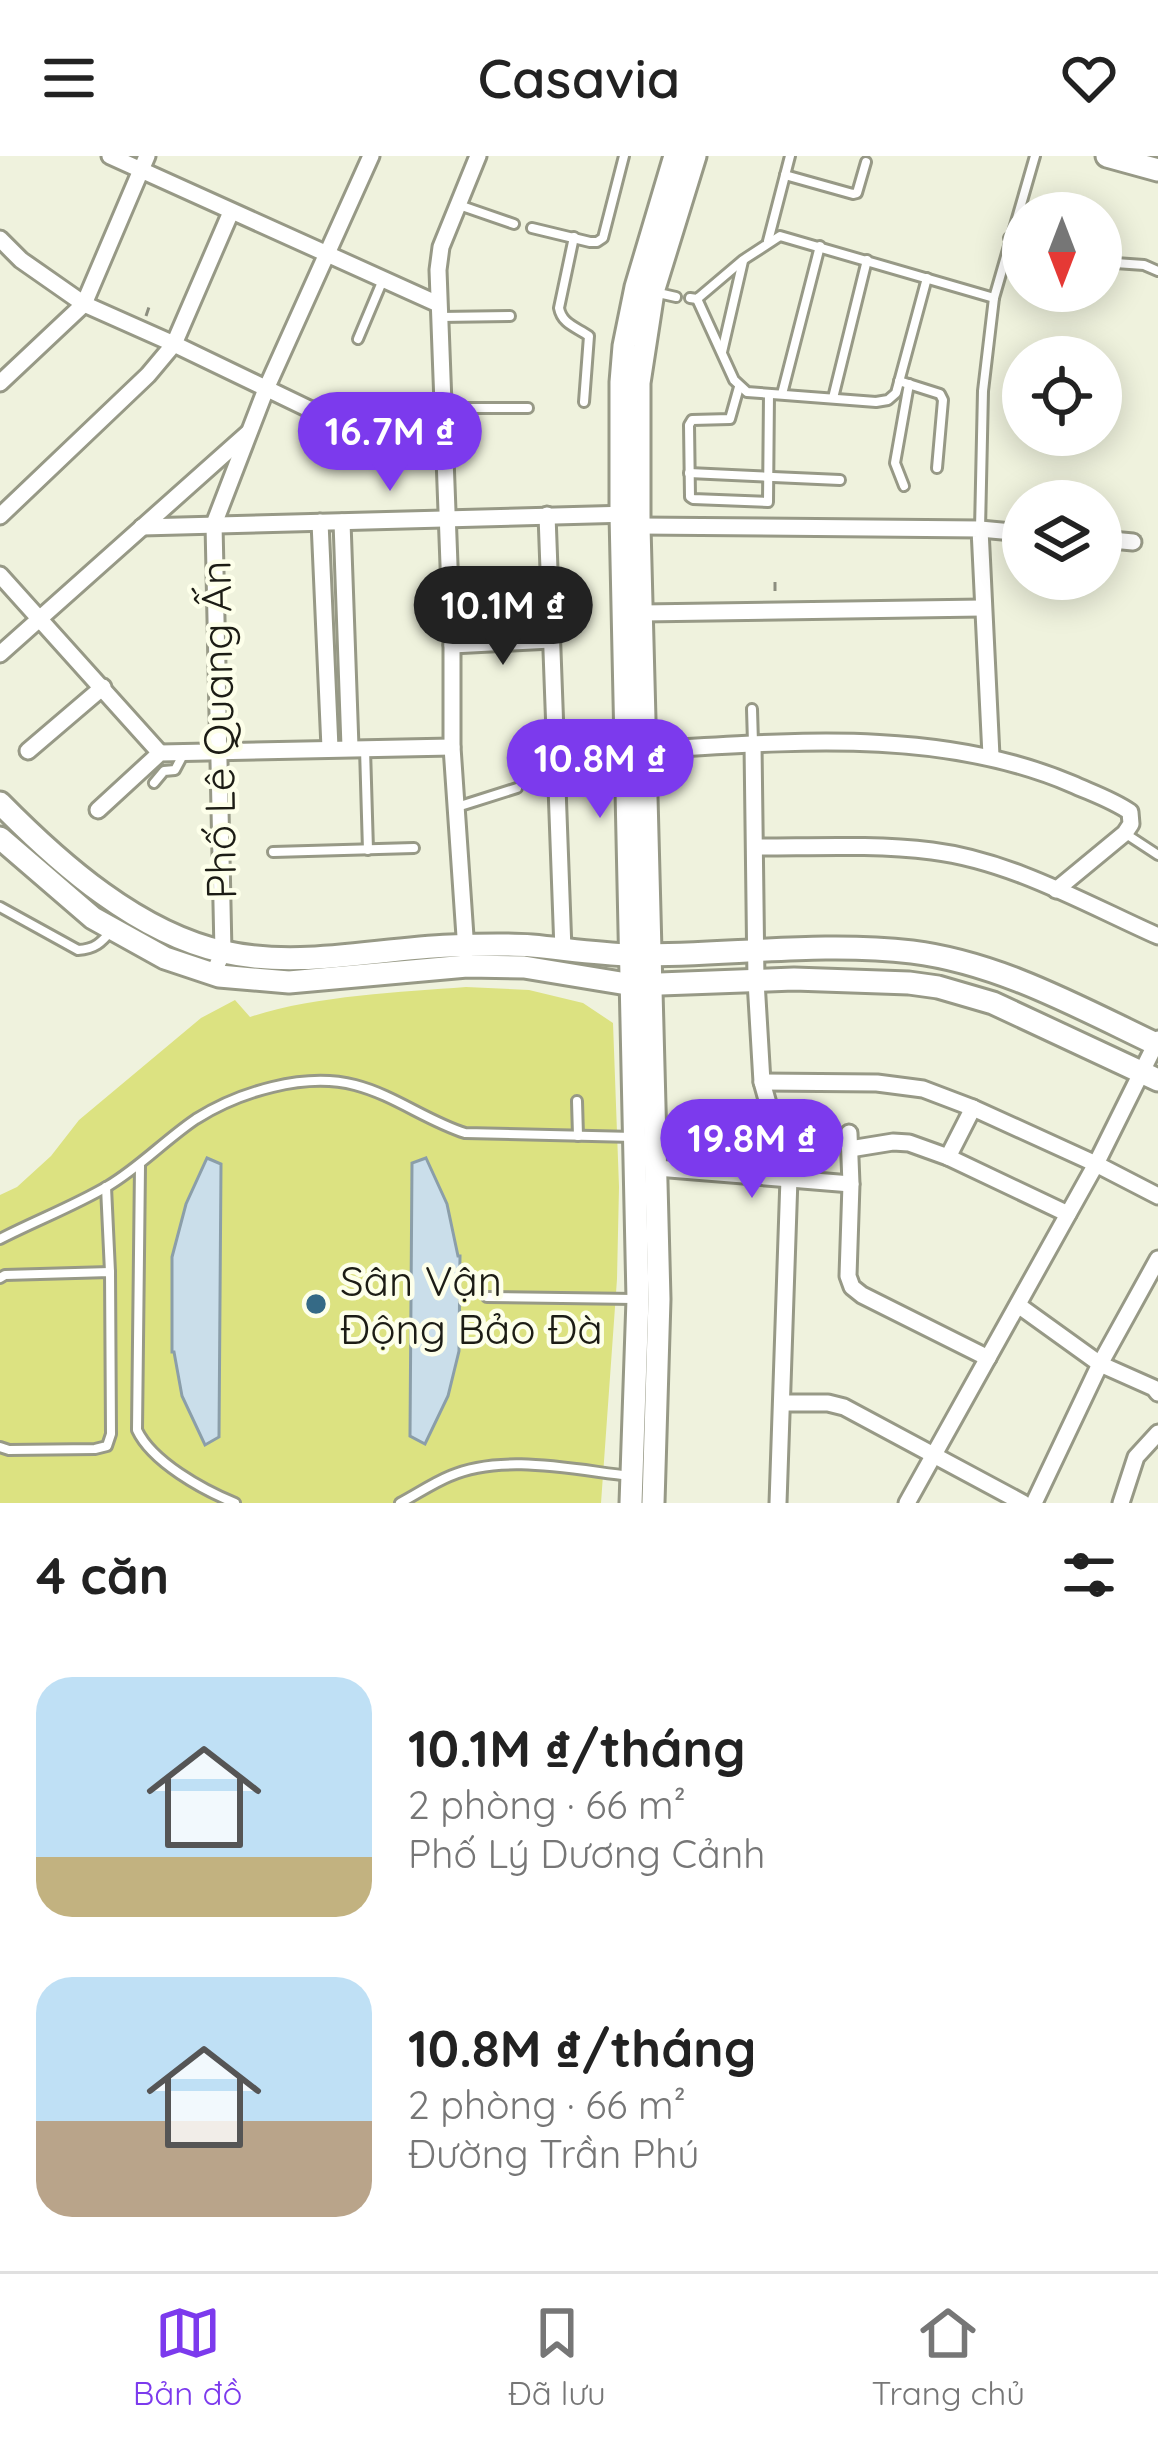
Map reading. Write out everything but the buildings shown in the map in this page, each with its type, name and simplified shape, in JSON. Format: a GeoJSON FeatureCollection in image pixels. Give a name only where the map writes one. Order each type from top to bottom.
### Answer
{"type":"FeatureCollection","features":[{"type":"Feature","properties":{"kind":"main road"},"geometry":{"type":"LineString","coordinates":[[631,1503],[658,1168],[643,985],[633,518],[644,290],[675,156]]}},
{"type":"Feature","properties":{"kind":"main road"},"geometry":{"type":"LineString","coordinates":[[644,290],[694,156]]}},
{"type":"Feature","properties":{"kind":"main road"},"geometry":{"type":"LineString","coordinates":[[1107,156],[1158,170]]}},
{"type":"Feature","properties":{"kind":"main road"},"geometry":{"type":"LineString","coordinates":[[633,518],[642,613],[645,750],[642,955]]}},
{"type":"Feature","properties":{"kind":"main road"},"geometry":{"type":"LineString","coordinates":[[0,803],[107,898],[170,932],[223,952],[289,960],[466,956],[643,985],[848,979],[938,987],[1006,1009],[1150,1076]]}},
{"type":"Feature","properties":{"kind":"main road"},"geometry":{"type":"LineString","coordinates":[[0,838],[93,918],[165,958],[213,974],[289,982],[527,946],[642,955],[884,950],[947,958],[1035,988],[1157,1042]]}},
{"type":"Feature","properties":{"kind":"main road"},"geometry":{"type":"LineString","coordinates":[[643,985],[636,1137],[649,1299],[653,1503]]}},
{"type":"Feature","properties":{"kind":"street"},"geometry":{"type":"LineString","coordinates":[[110,156],[144,164],[230,212],[383,280],[438,310]]}},
{"type":"Feature","properties":{"kind":"street","name":"Phố Lê Quang Ấn"},"geometry":{"type":"LineString","coordinates":[[213,974],[223,952],[214,524],[266,389],[371,156]]}},
{"type":"Feature","properties":{"kind":"street"},"geometry":{"type":"LineString","coordinates":[[466,956],[452,747],[438,270],[441,247],[478,156]]}},
{"type":"Feature","properties":{"kind":"street"},"geometry":{"type":"LineString","coordinates":[[0,382],[83,304],[144,164]]}},
{"type":"Feature","properties":{"kind":"street"},"geometry":{"type":"LineString","coordinates":[[0,516],[148,375],[174,344],[230,212]]}},
{"type":"Feature","properties":{"kind":"street"},"geometry":{"type":"LineString","coordinates":[[3,247],[83,304],[309,409],[442,409]]}},
{"type":"Feature","properties":{"kind":"street"},"geometry":{"type":"LineString","coordinates":[[0,654],[250,431]]}},
{"type":"Feature","properties":{"kind":"street"},"geometry":{"type":"LineString","coordinates":[[547,515],[563,950]]}},
{"type":"Feature","properties":{"kind":"street"},"geometry":{"type":"LineString","coordinates":[[142,527],[547,515],[1002,532]]}},
{"type":"Feature","properties":{"kind":"street"},"geometry":{"type":"LineString","coordinates":[[320,522],[330,748]]}},
{"type":"Feature","properties":{"kind":"street"},"geometry":{"type":"LineString","coordinates":[[342,522],[357,747]]}},
{"type":"Feature","properties":{"kind":"street"},"geometry":{"type":"LineString","coordinates":[[980,530],[991,757]]}},
{"type":"Feature","properties":{"kind":"street"},"geometry":{"type":"LineString","coordinates":[[1122,541],[1133,542]]}},
{"type":"Feature","properties":{"kind":"street"},"geometry":{"type":"LineString","coordinates":[[0,575],[160,753]]}},
{"type":"Feature","properties":{"kind":"street"},"geometry":{"type":"LineString","coordinates":[[642,613],[982,608]]}},
{"type":"Feature","properties":{"kind":"street"},"geometry":{"type":"LineString","coordinates":[[451,626],[550,622]]}},
{"type":"Feature","properties":{"kind":"street"},"geometry":{"type":"LineString","coordinates":[[452,645],[551,640]]}},
{"type":"Feature","properties":{"kind":"street"},"geometry":{"type":"LineString","coordinates":[[28,751],[103,687]]}},
{"type":"Feature","properties":{"kind":"street"},"geometry":{"type":"LineString","coordinates":[[645,750],[856,742],[991,757],[1056,777],[1130,812],[1131,824],[1125,833],[1056,890]]}},
{"type":"Feature","properties":{"kind":"street"},"geometry":{"type":"LineString","coordinates":[[753,744],[762,1082],[789,1178],[778,1503]]}},
{"type":"Feature","properties":{"kind":"street"},"geometry":{"type":"LineString","coordinates":[[98,810],[160,753],[452,747]]}},
{"type":"Feature","properties":{"kind":"street"},"geometry":{"type":"LineString","coordinates":[[756,847],[934,851],[1000,866],[1158,936]]}},
{"type":"Feature","properties":{"kind":"street"},"geometry":{"type":"LineString","coordinates":[[907,1503],[1150,1076],[1157,1042]]}},
{"type":"Feature","properties":{"kind":"street"},"geometry":{"type":"LineString","coordinates":[[762,1082],[902,1085],[973,1108],[1158,1196]]}},
{"type":"Feature","properties":{"kind":"street"},"geometry":{"type":"LineString","coordinates":[[948,1157],[973,1108]]}},
{"type":"Feature","properties":{"kind":"street"},"geometry":{"type":"LineString","coordinates":[[988,1358],[852,1287],[848,1276],[849,1141],[909,1143],[1068,1214]]}},
{"type":"Feature","properties":{"kind":"street"},"geometry":{"type":"LineString","coordinates":[[658,1168],[850,1184]]}},
{"type":"Feature","properties":{"kind":"street"},"geometry":{"type":"LineString","coordinates":[[1034,1503],[1100,1364],[1158,1259]]}},
{"type":"Feature","properties":{"kind":"street"},"geometry":{"type":"LineString","coordinates":[[1018,1305],[1100,1364],[1157,1387]]}},
{"type":"Feature","properties":{"kind":"street"},"geometry":{"type":"LineString","coordinates":[[783,1403],[836,1404],[1023,1503]]}},
{"type":"Feature","properties":{"kind":"street"},"geometry":{"type":"LineString","coordinates":[[1121,1503],[1136,1457],[1158,1433]]}},
{"type":"Feature","properties":{"kind":"lane"},"geometry":{"type":"LineString","coordinates":[[532,228],[590,242],[603,238],[625,156]]}},
{"type":"Feature","properties":{"kind":"lane"},"geometry":{"type":"LineString","coordinates":[[768,243],[790,156]]}},
{"type":"Feature","properties":{"kind":"lane"},"geometry":{"type":"LineString","coordinates":[[1024,192],[1035,156]]}},
{"type":"Feature","properties":{"kind":"lane"},"geometry":{"type":"LineString","coordinates":[[785,175],[853,194],[866,162]]}},
{"type":"Feature","properties":{"kind":"lane"},"geometry":{"type":"LineString","coordinates":[[458,204],[514,224]]}},
{"type":"Feature","properties":{"kind":"lane"},"geometry":{"type":"LineString","coordinates":[[904,382],[888,400],[876,402],[747,392],[693,298],[780,236],[994,298]]}},
{"type":"Feature","properties":{"kind":"lane"},"geometry":{"type":"LineString","coordinates":[[574,237],[559,308],[566,322],[589,337],[584,402]]}},
{"type":"Feature","properties":{"kind":"lane"},"geometry":{"type":"LineString","coordinates":[[782,394],[820,246]]}},
{"type":"Feature","properties":{"kind":"lane"},"geometry":{"type":"LineString","coordinates":[[722,353],[743,260]]}},
{"type":"Feature","properties":{"kind":"lane"},"geometry":{"type":"LineString","coordinates":[[833,398],[867,260]]}},
{"type":"Feature","properties":{"kind":"lane"},"geometry":{"type":"LineString","coordinates":[[1122,263],[1158,271]]}},
{"type":"Feature","properties":{"kind":"lane"},"geometry":{"type":"LineString","coordinates":[[980,530],[983,391],[1002,266]]}},
{"type":"Feature","properties":{"kind":"lane"},"geometry":{"type":"LineString","coordinates":[[904,486],[895,463],[904,382],[927,278]]}},
{"type":"Feature","properties":{"kind":"lane"},"geometry":{"type":"LineString","coordinates":[[358,340],[383,280]]}},
{"type":"Feature","properties":{"kind":"lane"},"geometry":{"type":"LineString","coordinates":[[644,290],[676,297]]}},
{"type":"Feature","properties":{"kind":"lane"},"geometry":{"type":"LineString","coordinates":[[438,310],[510,316]]}},
{"type":"Feature","properties":{"kind":"lane"},"geometry":{"type":"LineString","coordinates":[[904,382],[940,394],[943,400],[937,468]]}},
{"type":"Feature","properties":{"kind":"lane"},"geometry":{"type":"LineString","coordinates":[[740,387],[730,419],[692,420],[689,425],[693,499],[768,502],[769,394]]}},
{"type":"Feature","properties":{"kind":"lane"},"geometry":{"type":"LineString","coordinates":[[442,409],[528,408]]}},
{"type":"Feature","properties":{"kind":"lane"},"geometry":{"type":"LineString","coordinates":[[689,473],[840,480]]}},
{"type":"Feature","properties":{"kind":"lane"},"geometry":{"type":"LineString","coordinates":[[752,709],[753,744]]}},
{"type":"Feature","properties":{"kind":"lane"},"geometry":{"type":"LineString","coordinates":[[357,747],[368,850]]}},
{"type":"Feature","properties":{"kind":"lane"},"geometry":{"type":"LineString","coordinates":[[154,782],[164,771],[176,770],[185,752]]}},
{"type":"Feature","properties":{"kind":"lane"},"geometry":{"type":"LineString","coordinates":[[455,807],[517,788]]}},
{"type":"Feature","properties":{"kind":"lane"},"geometry":{"type":"LineString","coordinates":[[1125,833],[1158,855]]}},
{"type":"Feature","properties":{"kind":"lane"},"geometry":{"type":"LineString","coordinates":[[273,852],[414,848]]}},
{"type":"Feature","properties":{"kind":"lane"},"geometry":{"type":"LineString","coordinates":[[0,907],[78,950],[101,943],[112,929]]}},
{"type":"Feature","properties":{"kind":"lane"},"geometry":{"type":"LineString","coordinates":[[0,1239],[106,1187],[195,1120],[233,1099],[274,1087],[351,1084],[465,1133],[636,1137]]}},
{"type":"Feature","properties":{"kind":"lane"},"geometry":{"type":"LineString","coordinates":[[577,1101],[578,1136]]}},
{"type":"Feature","properties":{"kind":"lane"},"geometry":{"type":"LineString","coordinates":[[140,1165],[137,1430],[157,1457],[235,1503]]}},
{"type":"Feature","properties":{"kind":"lane"},"geometry":{"type":"LineString","coordinates":[[0,1447],[95,1449],[109,1443],[106,1187]]}},
{"type":"Feature","properties":{"kind":"lane"},"geometry":{"type":"LineString","coordinates":[[0,1278],[110,1272]]}},
{"type":"Feature","properties":{"kind":"lane"},"geometry":{"type":"LineString","coordinates":[[488,1298],[649,1299]]}},
{"type":"Feature","properties":{"kind":"lane"},"geometry":{"type":"LineString","coordinates":[[400,1503],[452,1475],[510,1464],[632,1476]]}},
{"type":"Feature","properties":{"kind":"green space"},"geometry":{"type":"Polygon","coordinates":[[[466,987],[529,990],[583,1003],[613,1023],[617,1279],[601,1503],[0,1503],[0,1195],[17,1187],[51,1156],[79,1120],[201,1018],[235,1000],[250,1017],[328,1000],[466,987]]]}},
{"type":"Feature","properties":{"kind":"place","name":"Sân Vận Động Bảo Đà"},"geometry":{"type":"Point","coordinates":[316,1304]}}]}
